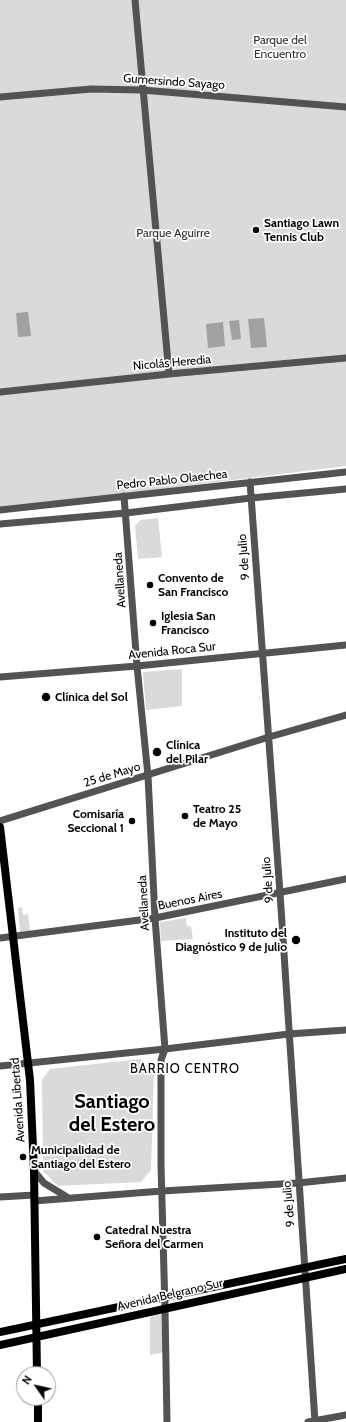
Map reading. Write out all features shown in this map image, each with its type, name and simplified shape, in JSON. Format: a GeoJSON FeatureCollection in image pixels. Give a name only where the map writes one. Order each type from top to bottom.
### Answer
{"type":"FeatureCollection","features":[{"type":"Feature","properties":{"kind":"main road","name":"Avenida Libertad"},"geometry":{"type":"LineString","coordinates":[[0,827],[30,1080],[34,1171],[37,1366]]}},
{"type":"Feature","properties":{"kind":"main road","name":"Avenida Belgrano Sur"},"geometry":{"type":"LineString","coordinates":[[0,1332],[36,1326],[346,1259]]}},
{"type":"Feature","properties":{"kind":"main road","name":"Avenida Belgrano Sur"},"geometry":{"type":"LineString","coordinates":[[0,1346],[346,1269]]}},
{"type":"Feature","properties":{"kind":"main road"},"geometry":{"type":"LineString","coordinates":[[38,1406],[38,1422]]}},
{"type":"Feature","properties":{"kind":"street"},"geometry":{"type":"LineString","coordinates":[[135,0],[169,374]]}},
{"type":"Feature","properties":{"kind":"street","name":"Gumersindo Sayago"},"geometry":{"type":"LineString","coordinates":[[0,97],[91,88],[142,90],[346,107]]}},
{"type":"Feature","properties":{"kind":"street","name":"Nicolás Heredia"},"geometry":{"type":"LineString","coordinates":[[0,392],[169,374],[346,358]]}},
{"type":"Feature","properties":{"kind":"street","name":"Pedro Pablo Olaechea"},"geometry":{"type":"LineString","coordinates":[[0,510],[346,472]]}},
{"type":"Feature","properties":{"kind":"street","name":"9 de Julio"},"geometry":{"type":"LineString","coordinates":[[250,482],[280,893],[298,1183],[306,1277],[313,1422]]}},
{"type":"Feature","properties":{"kind":"street"},"geometry":{"type":"LineString","coordinates":[[0,524],[126,513],[251,498],[346,489]]}},
{"type":"Feature","properties":{"kind":"street","name":"Avellaneda"},"geometry":{"type":"LineString","coordinates":[[124,496],[137,666],[148,776],[155,918],[165,1049],[161,1060],[167,1422]]}},
{"type":"Feature","properties":{"kind":"street","name":"Avenida Roca Sur"},"geometry":{"type":"LineString","coordinates":[[0,677],[137,666],[346,645]]}},
{"type":"Feature","properties":{"kind":"street","name":"25 de Mayo"},"geometry":{"type":"LineString","coordinates":[[0,821],[269,737],[346,715]]}},
{"type":"Feature","properties":{"kind":"street","name":"Buenos Aires"},"geometry":{"type":"LineString","coordinates":[[0,938],[155,918],[346,879]]}},
{"type":"Feature","properties":{"kind":"street"},"geometry":{"type":"LineString","coordinates":[[0,1066],[165,1049],[289,1034],[346,1030]]}},
{"type":"Feature","properties":{"kind":"street"},"geometry":{"type":"LineString","coordinates":[[34,1171],[44,1183],[67,1197]]}},
{"type":"Feature","properties":{"kind":"street"},"geometry":{"type":"LineString","coordinates":[[0,1197],[67,1197],[298,1183],[346,1178]]}},
{"type":"Feature","properties":{"kind":"street"},"geometry":{"type":"LineString","coordinates":[[313,1422],[346,1415]]}},
{"type":"Feature","properties":{"kind":"green space","name":"Parque Aguirre"},"geometry":{"type":"Polygon","coordinates":[[[0,0],[346,0],[346,466],[0,509],[0,0]]]}},
{"type":"Feature","properties":{"kind":"green space"},"geometry":{"type":"Polygon","coordinates":[[[158,518],[162,557],[138,559],[135,526],[140,520],[158,518]]]}},
{"type":"Feature","properties":{"kind":"green space"},"geometry":{"type":"Polygon","coordinates":[[[182,669],[182,706],[146,710],[143,672],[182,669]]]}},
{"type":"Feature","properties":{"kind":"green space"},"geometry":{"type":"Polygon","coordinates":[[[22,907],[23,915],[28,914],[30,931],[20,932],[18,908],[22,907]]]}},
{"type":"Feature","properties":{"kind":"green space"},"geometry":{"type":"Polygon","coordinates":[[[186,918],[187,926],[191,926],[193,939],[161,941],[160,922],[186,918]]]}},
{"type":"Feature","properties":{"kind":"green space"},"geometry":{"type":"Polygon","coordinates":[[[140,1059],[154,1071],[151,1170],[141,1182],[58,1186],[43,1171],[42,1080],[50,1069],[140,1059]]]}},
{"type":"Feature","properties":{"kind":"green space"},"geometry":{"type":"Polygon","coordinates":[[[164,1313],[165,1352],[150,1355],[150,1317],[164,1313]]]}},
{"type":"Feature","properties":{"kind":"shaded area"},"geometry":{"type":"Polygon","coordinates":[[[28,312],[31,336],[18,337],[16,313],[28,312]]]}},
{"type":"Feature","properties":{"kind":"shaded area"},"geometry":{"type":"Polygon","coordinates":[[[264,318],[267,347],[251,348],[248,319],[264,318]]]}},
{"type":"Feature","properties":{"kind":"shaded area"},"geometry":{"type":"Polygon","coordinates":[[[239,320],[241,339],[232,340],[229,321],[239,320]]]}},
{"type":"Feature","properties":{"kind":"shaded area"},"geometry":{"type":"Polygon","coordinates":[[[223,322],[225,346],[208,348],[206,324],[223,322]]]}},
{"type":"Feature","properties":{"kind":"place","name":"Santiago Lawn Tennis Club"},"geometry":{"type":"Point","coordinates":[256,230]}},
{"type":"Feature","properties":{"kind":"place","name":"Convento de San Francisco"},"geometry":{"type":"Point","coordinates":[150,585]}},
{"type":"Feature","properties":{"kind":"place","name":"Iglesia San Francisco"},"geometry":{"type":"Point","coordinates":[153,623]}},
{"type":"Feature","properties":{"kind":"place","name":"Clínica del Sol"},"geometry":{"type":"Point","coordinates":[46,697]}},
{"type":"Feature","properties":{"kind":"place","name":"Clínica del Pilar"},"geometry":{"type":"Point","coordinates":[157,752]}},
{"type":"Feature","properties":{"kind":"place","name":"Teatro 25 de Mayo"},"geometry":{"type":"Point","coordinates":[185,816]}},
{"type":"Feature","properties":{"kind":"place","name":"Comisaría Seccional 1"},"geometry":{"type":"Point","coordinates":[132,821]}},
{"type":"Feature","properties":{"kind":"place","name":"Instituto del Diagnóstico 9 de Julio"},"geometry":{"type":"Point","coordinates":[296,940]}},
{"type":"Feature","properties":{"kind":"place","name":"Municipalidad de Santiago del Estero"},"geometry":{"type":"Point","coordinates":[23,1157]}},
{"type":"Feature","properties":{"kind":"place","name":"Catedral Nuestra Señora del Carmen"},"geometry":{"type":"Point","coordinates":[97,1237]}},
{"type":"Feature","properties":{"kind":"district","name":"BARRIO CENTRO"},"geometry":{"type":"Point","coordinates":[185,1069]}},
{"type":"Feature","properties":{"kind":"district","name":"Santiago del Estero"},"geometry":{"type":"Point","coordinates":[112,1114]}},
{"type":"Feature","properties":{"kind":"park label","name":"Parque del Encuentro"},"geometry":{"type":"Point","coordinates":[280,47]}}]}
